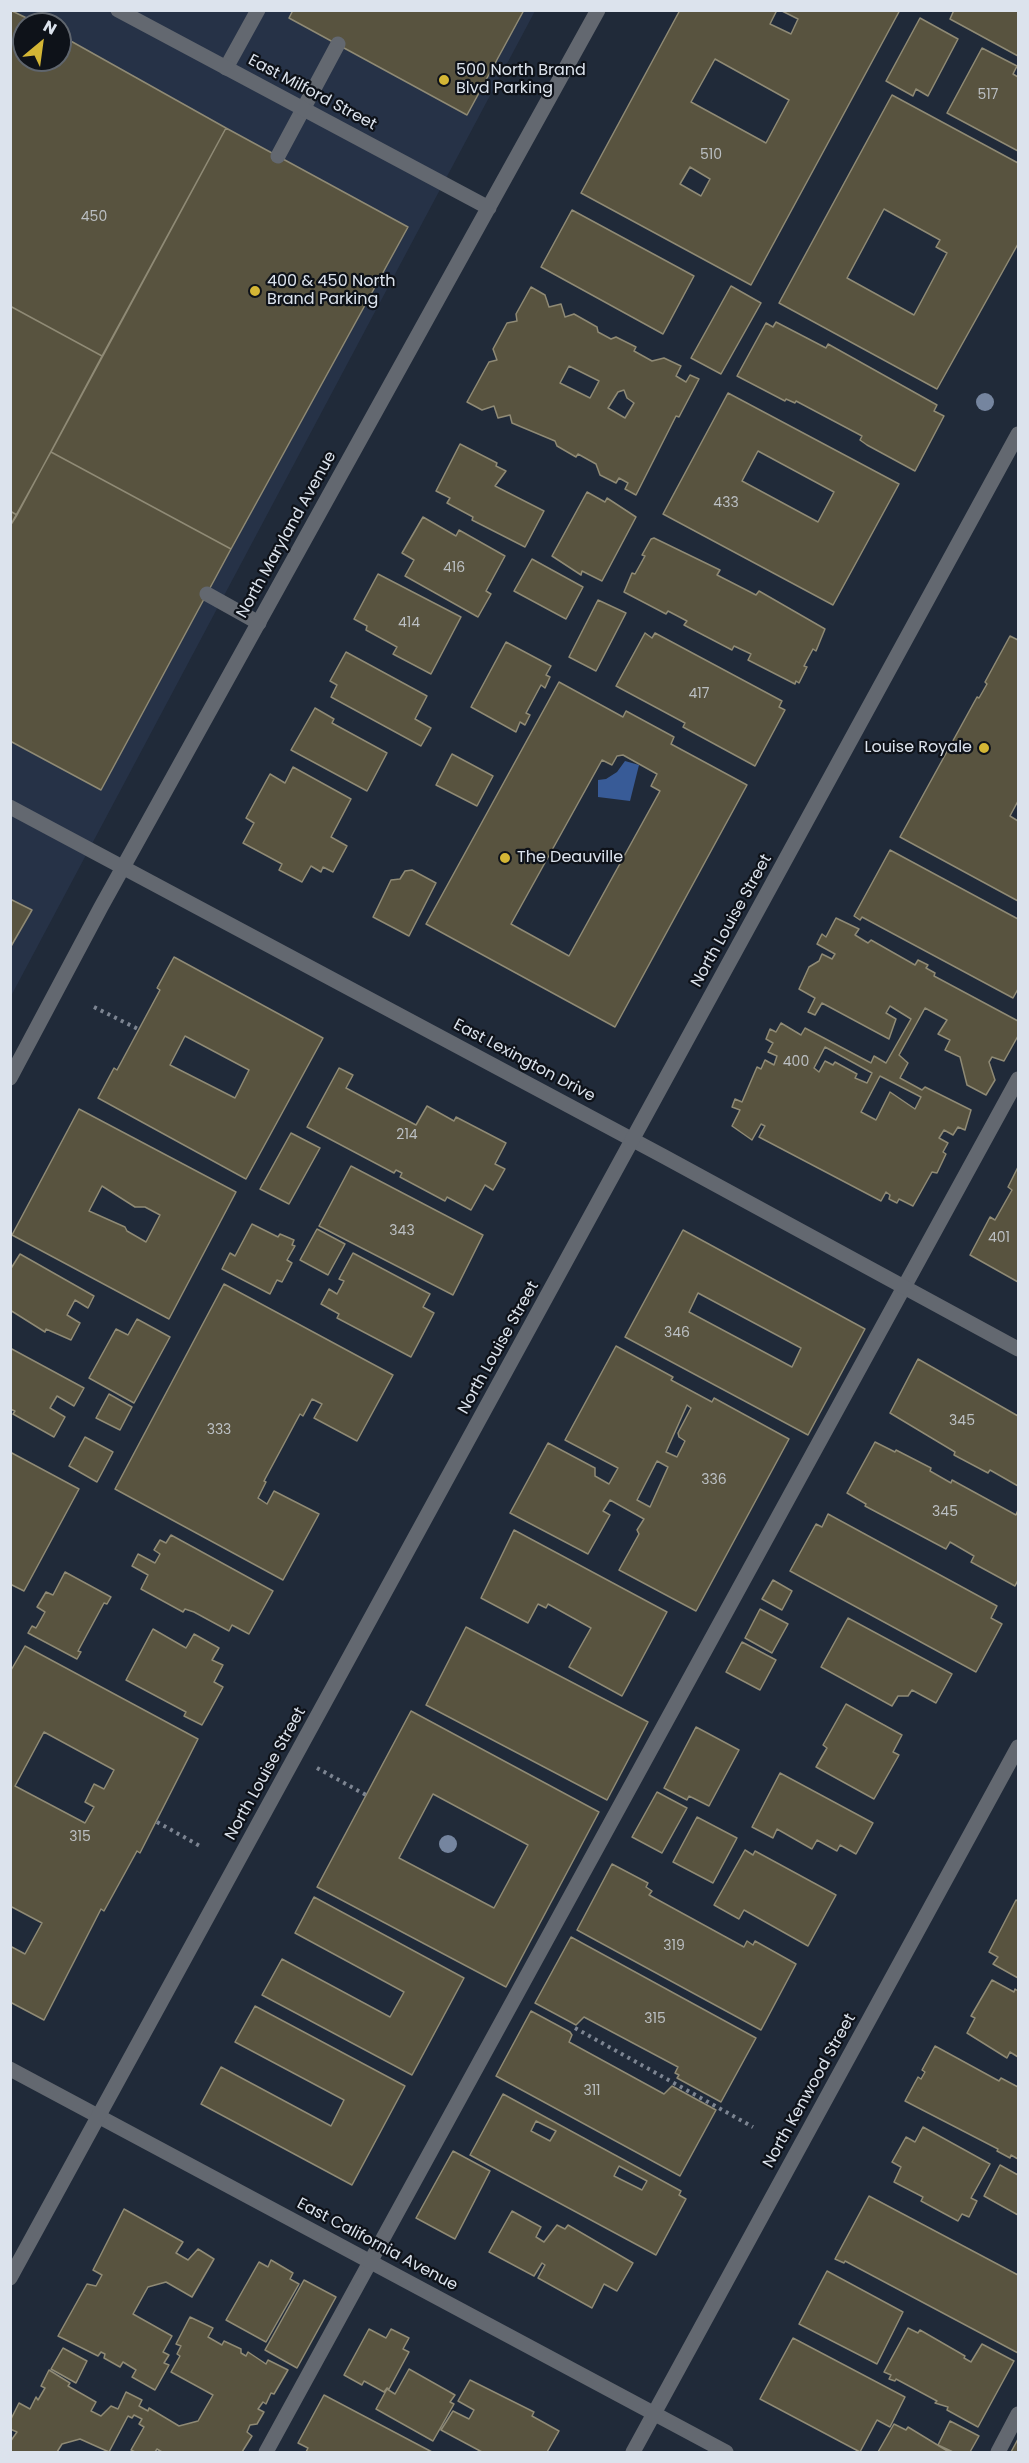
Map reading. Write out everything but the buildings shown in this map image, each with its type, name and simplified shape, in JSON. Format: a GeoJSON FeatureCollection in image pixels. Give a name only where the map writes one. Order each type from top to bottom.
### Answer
{"type":"FeatureCollection","features":[{"type":"Feature","properties":{"kind":"street","name":"East Milford Street"},"geometry":{"type":"LineString","coordinates":[[118,10],[489,207]]}},
{"type":"Feature","properties":{"kind":"street"},"geometry":{"type":"LineString","coordinates":[[226,68],[258,10]]}},
{"type":"Feature","properties":{"kind":"street","name":"North Maryland Avenue"},"geometry":{"type":"LineString","coordinates":[[10,1078],[598,10]]}},
{"type":"Feature","properties":{"kind":"street"},"geometry":{"type":"LineString","coordinates":[[278,156],[338,44]]}},
{"type":"Feature","properties":{"kind":"street","name":"North Louise Street"},"geometry":{"type":"LineString","coordinates":[[10,2278],[1018,434]]}},
{"type":"Feature","properties":{"kind":"street"},"geometry":{"type":"LineString","coordinates":[[207,594],[259,623]]}},
{"type":"Feature","properties":{"kind":"street","name":"East Lexington Drive"},"geometry":{"type":"LineString","coordinates":[[10,807],[1018,1349]]}},
{"type":"Feature","properties":{"kind":"street"},"geometry":{"type":"LineString","coordinates":[[266,2452],[1018,1079]]}},
{"type":"Feature","properties":{"kind":"street","name":"North Kenwood Street"},"geometry":{"type":"LineString","coordinates":[[633,2452],[1018,1747]]}},
{"type":"Feature","properties":{"kind":"street","name":"East California Avenue"},"geometry":{"type":"LineString","coordinates":[[10,2069],[726,2452]]}},
{"type":"Feature","properties":{"kind":"street"},"geometry":{"type":"LineString","coordinates":[[998,2452],[1018,2414]]}},
{"type":"Feature","properties":{"kind":"path"},"geometry":{"type":"LineString","coordinates":[[94,1007],[138,1029]]}},
{"type":"Feature","properties":{"kind":"path"},"geometry":{"type":"LineString","coordinates":[[316,1768],[366,1795]]}},
{"type":"Feature","properties":{"kind":"path"},"geometry":{"type":"LineString","coordinates":[[157,1822],[200,1846]]}},
{"type":"Feature","properties":{"kind":"path"},"geometry":{"type":"LineString","coordinates":[[575,2028],[753,2127]]}},
{"type":"Feature","properties":{"kind":"shaded area"},"geometry":{"type":"Polygon","coordinates":[[[11,11],[535,11],[11,996],[11,11]]]}},
{"type":"Feature","properties":{"kind":"water"},"geometry":{"type":"Polygon","coordinates":[[[625,761],[639,765],[630,801],[598,797],[598,780],[606,779],[617,772],[625,761]]]}},
{"type":"Feature","properties":{"kind":"place","name":"500 North Brand Blvd Parking"},"geometry":{"type":"Point","coordinates":[444,80]}},
{"type":"Feature","properties":{"kind":"place","name":"400 & 450 North Brand Parking"},"geometry":{"type":"Point","coordinates":[255,291]}},
{"type":"Feature","properties":{"kind":"place","name":"Louise Royale"},"geometry":{"type":"Point","coordinates":[984,748]}},
{"type":"Feature","properties":{"kind":"place","name":"The Deauville"},"geometry":{"type":"Point","coordinates":[505,858]}}]}
